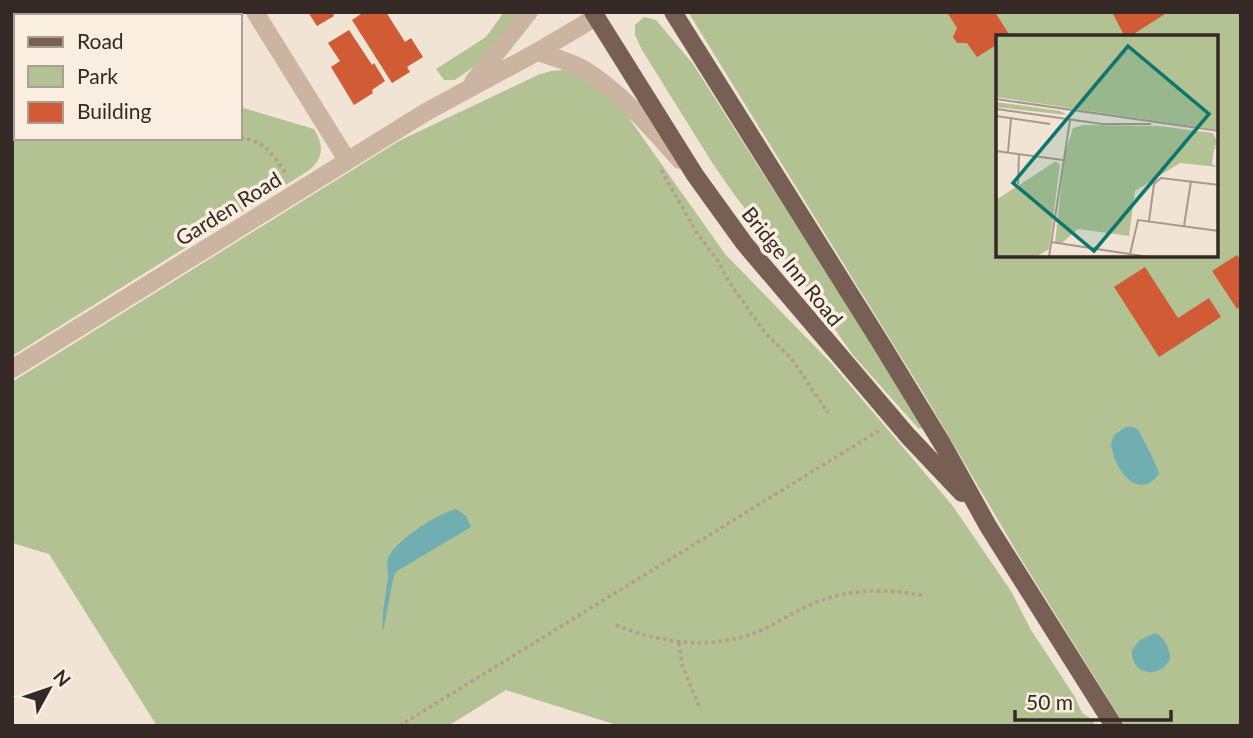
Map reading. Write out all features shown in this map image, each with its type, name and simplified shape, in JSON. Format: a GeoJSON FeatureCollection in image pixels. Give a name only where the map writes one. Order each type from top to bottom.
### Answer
{"type":"FeatureCollection","features":[{"type":"Feature","properties":{"kind":"main road","name":"Bridge Inn Road"},"geometry":{"type":"LineString","coordinates":[[673,12],[888,355],[988,526],[1114,726]]}},
{"type":"Feature","properties":{"kind":"main road","name":"Bridge Inn Road"},"geometry":{"type":"LineString","coordinates":[[597,14],[695,175],[744,243],[988,526]]}},
{"type":"Feature","properties":{"kind":"street"},"geometry":{"type":"LineString","coordinates":[[255,12],[347,160]]}},
{"type":"Feature","properties":{"kind":"street","name":"Garden Road"},"geometry":{"type":"LineString","coordinates":[[469,88],[529,12]]}},
{"type":"Feature","properties":{"kind":"street","name":"Garden Road"},"geometry":{"type":"LineString","coordinates":[[12,369],[347,160],[469,88],[537,52],[597,14]]}},
{"type":"Feature","properties":{"kind":"street"},"geometry":{"type":"LineString","coordinates":[[537,52],[563,60],[601,81],[642,118],[695,175]]}},
{"type":"Feature","properties":{"kind":"path"},"geometry":{"type":"LineString","coordinates":[[242,138],[259,142],[268,148],[297,192]]}},
{"type":"Feature","properties":{"kind":"path"},"geometry":{"type":"LineString","coordinates":[[656,161],[696,233],[718,261],[729,282],[766,334],[791,358],[828,413]]}},
{"type":"Feature","properties":{"kind":"path"},"geometry":{"type":"LineString","coordinates":[[400,726],[895,421]]}},
{"type":"Feature","properties":{"kind":"path"},"geometry":{"type":"LineString","coordinates":[[615,625],[646,636],[679,643],[708,642],[749,635],[803,608],[843,594],[884,589],[925,596]]}},
{"type":"Feature","properties":{"kind":"path"},"geometry":{"type":"LineString","coordinates":[[679,643],[682,665],[699,706]]}},
{"type":"Feature","properties":{"kind":"green space"},"geometry":{"type":"Polygon","coordinates":[[[504,12],[519,12],[482,61],[455,80],[444,80],[436,69],[486,37],[504,12]]]}},
{"type":"Feature","properties":{"kind":"green space"},"geometry":{"type":"Polygon","coordinates":[[[688,12],[1241,12],[1241,726],[1125,726],[1018,554],[924,394],[688,12]]]}},
{"type":"Feature","properties":{"kind":"green space"},"geometry":{"type":"Polygon","coordinates":[[[644,17],[656,20],[693,64],[923,424],[923,429],[918,428],[852,354],[799,277],[713,164],[642,50],[635,35],[635,25],[644,17]]]}},
{"type":"Feature","properties":{"kind":"green space"},"geometry":{"type":"Polygon","coordinates":[[[12,36],[14,140],[242,140],[242,108],[314,129],[320,141],[321,152],[317,162],[308,171],[12,356],[12,36]]]}},
{"type":"Feature","properties":{"kind":"green space"},"geometry":{"type":"Polygon","coordinates":[[[564,70],[578,74],[591,83],[626,114],[725,254],[832,364],[952,505],[1011,591],[1031,630],[1075,697],[1082,713],[1093,720],[1095,726],[620,726],[506,690],[448,726],[157,726],[49,554],[12,543],[12,382],[399,141],[538,75],[564,70]]]}},
{"type":"Feature","properties":{"kind":"water"},"geometry":{"type":"Polygon","coordinates":[[[1126,427],[1137,429],[1156,465],[1159,474],[1151,482],[1142,485],[1135,483],[1121,471],[1116,462],[1111,443],[1115,434],[1126,427]]]}},
{"type":"Feature","properties":{"kind":"water"},"geometry":{"type":"Polygon","coordinates":[[[456,509],[466,516],[471,527],[397,571],[383,632],[389,556],[419,528],[456,509]]]}},
{"type":"Feature","properties":{"kind":"water"},"geometry":{"type":"Polygon","coordinates":[[[1155,633],[1166,643],[1170,659],[1160,670],[1146,672],[1136,665],[1132,650],[1140,640],[1155,633]]]}},
{"type":"Feature","properties":{"kind":"building"},"geometry":{"type":"Polygon","coordinates":[[[80,12],[119,14],[81,14],[80,12]]]}},
{"type":"Feature","properties":{"kind":"building"},"geometry":{"type":"Polygon","coordinates":[[[127,12],[169,14],[128,14],[127,12]]]}},
{"type":"Feature","properties":{"kind":"building"},"geometry":{"type":"Polygon","coordinates":[[[308,12],[332,12],[334,16],[317,26],[308,12]]]}},
{"type":"Feature","properties":{"kind":"building"},"geometry":{"type":"Polygon","coordinates":[[[364,12],[386,12],[405,42],[411,38],[423,57],[407,67],[410,72],[392,83],[352,20],[364,12]]]}},
{"type":"Feature","properties":{"kind":"building"},"geometry":{"type":"Polygon","coordinates":[[[947,12],[995,12],[1009,35],[996,35],[996,45],[977,57],[967,43],[957,43],[953,37],[957,28],[947,12]]]}},
{"type":"Feature","properties":{"kind":"building"},"geometry":{"type":"Polygon","coordinates":[[[1112,12],[1168,12],[1132,35],[1124,35],[1112,12]]]}},
{"type":"Feature","properties":{"kind":"building"},"geometry":{"type":"Polygon","coordinates":[[[349,30],[385,81],[372,90],[373,93],[354,105],[331,67],[340,61],[328,43],[349,30]]]}},
{"type":"Feature","properties":{"kind":"building"},"geometry":{"type":"Polygon","coordinates":[[[1237,255],[1241,261],[1241,306],[1237,309],[1212,271],[1237,255]]]}},
{"type":"Feature","properties":{"kind":"building"},"geometry":{"type":"Polygon","coordinates":[[[1145,267],[1178,318],[1209,298],[1221,317],[1159,357],[1114,287],[1145,267]]]}}]}
